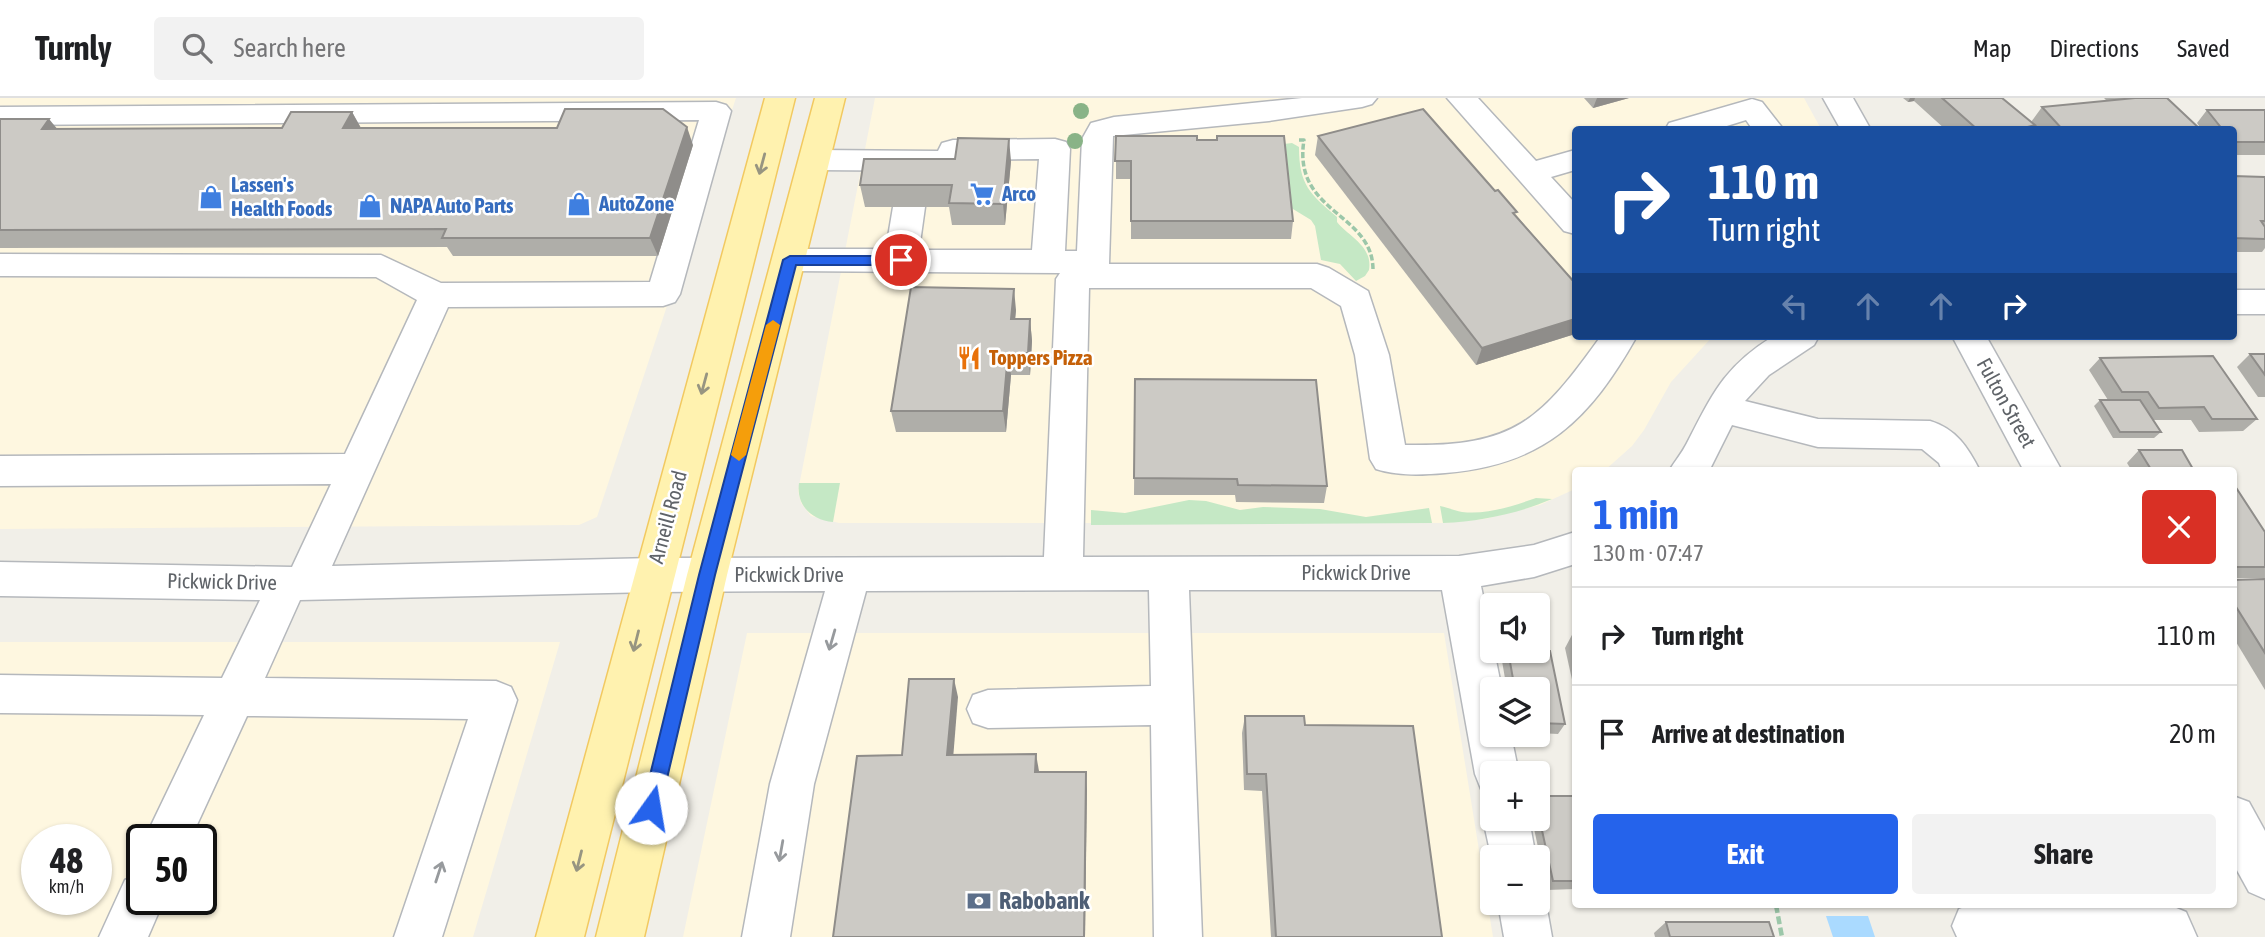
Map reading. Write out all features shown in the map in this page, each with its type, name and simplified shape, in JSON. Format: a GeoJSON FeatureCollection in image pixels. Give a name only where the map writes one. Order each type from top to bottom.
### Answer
{"type":"FeatureCollection","features":[{"type":"Feature","properties":{"kind":"main road","name":"Arneill Road"},"geometry":{"type":"LineString","coordinates":[[559,937],[780,98]]}},
{"type":"Feature","properties":{"kind":"main road"},"geometry":{"type":"LineString","coordinates":[[620,937],[707,575],[830,98]]}},
{"type":"Feature","properties":{"kind":"street"},"geometry":{"type":"LineString","coordinates":[[1093,269],[1097,139],[1102,130],[1114,126],[1209,118],[1362,98]]}},
{"type":"Feature","properties":{"kind":"street"},"geometry":{"type":"LineString","coordinates":[[1462,98],[1572,220]]}},
{"type":"Feature","properties":{"kind":"street"},"geometry":{"type":"LineString","coordinates":[[1838,98],[1854,126]]}},
{"type":"Feature","properties":{"kind":"street"},"geometry":{"type":"LineString","coordinates":[[1693,126],[1752,108],[1766,126]]}},
{"type":"Feature","properties":{"kind":"street"},"geometry":{"type":"LineString","coordinates":[[0,116],[716,111],[663,294],[436,295],[381,266],[0,265]]}},
{"type":"Feature","properties":{"kind":"street"},"geometry":{"type":"LineString","coordinates":[[816,160],[912,183],[951,161],[953,150],[1055,149],[1048,262]]}},
{"type":"Feature","properties":{"kind":"street"},"geometry":{"type":"LineString","coordinates":[[1529,173],[1572,161]]}},
{"type":"Feature","properties":{"kind":"street"},"geometry":{"type":"LineString","coordinates":[[901,260],[912,183]]}},
{"type":"Feature","properties":{"kind":"street"},"geometry":{"type":"LineString","coordinates":[[790,260],[1048,262],[1093,269],[1317,276],[1356,299],[1372,355],[1389,459],[1444,461],[1473,457],[1524,439],[1565,410],[1617,340]]}},
{"type":"Feature","properties":{"kind":"street"},"geometry":{"type":"LineString","coordinates":[[1063,575],[1073,279],[1093,269]]}},
{"type":"Feature","properties":{"kind":"street"},"geometry":{"type":"LineString","coordinates":[[174,824],[233,697],[358,469],[436,295]]}},
{"type":"Feature","properties":{"kind":"street"},"geometry":{"type":"LineString","coordinates":[[2237,302],[2265,302]]}},
{"type":"Feature","properties":{"kind":"street"},"geometry":{"type":"LineString","coordinates":[[1691,467],[1706,443],[1756,345],[1782,340]]}},
{"type":"Feature","properties":{"kind":"street","name":"Fulton Street"},"geometry":{"type":"LineString","coordinates":[[1971,340],[2041,467]]}},
{"type":"Feature","properties":{"kind":"street"},"geometry":{"type":"LineString","coordinates":[[1721,409],[1818,433],[1930,435],[1953,454],[1959,467]]}},
{"type":"Feature","properties":{"kind":"street"},"geometry":{"type":"LineString","coordinates":[[0,471],[358,469]]}},
{"type":"Feature","properties":{"kind":"street","name":"Pickwick Drive"},"geometry":{"type":"LineString","coordinates":[[0,579],[296,583],[653,575],[1458,573],[1534,561],[1572,549]]}},
{"type":"Feature","properties":{"kind":"street"},"geometry":{"type":"LineString","coordinates":[[1458,573],[1494,761]]}},
{"type":"Feature","properties":{"kind":"street"},"geometry":{"type":"LineString","coordinates":[[766,937],[792,784],[850,575]]}},
{"type":"Feature","properties":{"kind":"street"},"geometry":{"type":"LineString","coordinates":[[1169,575],[1178,937]]}},
{"type":"Feature","properties":{"kind":"street"},"geometry":{"type":"LineString","coordinates":[[0,694],[496,700],[418,937]]}},
{"type":"Feature","properties":{"kind":"street"},"geometry":{"type":"LineString","coordinates":[[988,709],[1172,705]]}},
{"type":"Feature","properties":{"kind":"street"},"geometry":{"type":"LineString","coordinates":[[2237,824],[2265,876]]}},
{"type":"Feature","properties":{"kind":"street"},"geometry":{"type":"LineString","coordinates":[[122,937],[132,915]]}},
{"type":"Feature","properties":{"kind":"street"},"geometry":{"type":"LineString","coordinates":[[1524,915],[1528,937]]}},
{"type":"Feature","properties":{"kind":"street"},"geometry":{"type":"LineString","coordinates":[[1976,926],[2169,929],[2173,937]]}},
{"type":"Feature","properties":{"kind":"path"},"geometry":{"type":"LineString","coordinates":[[1290,141],[1304,139],[1303,167],[1311,189],[1352,227],[1374,260],[1374,270],[1368,279],[1342,290]]}},
{"type":"Feature","properties":{"kind":"path"},"geometry":{"type":"LineString","coordinates":[[1777,908],[1782,937]]}},
{"type":"Feature","properties":{"kind":"shaded area"},"geometry":{"type":"Polygon","coordinates":[[[0,98],[736,98],[597,517],[579,525],[0,529],[0,98]]]}},
{"type":"Feature","properties":{"kind":"shaded area"},"geometry":{"type":"Polygon","coordinates":[[[875,98],[1804,98],[1819,126],[1572,126],[1572,340],[1709,340],[1671,382],[1632,446],[1608,467],[1572,467],[1572,490],[1540,505],[1485,519],[1443,523],[839,523],[811,516],[801,503],[798,491],[875,98]]]}},
{"type":"Feature","properties":{"kind":"shaded area"},"geometry":{"type":"Polygon","coordinates":[[[747,633],[1444,633],[1480,856],[1480,915],[1489,915],[1493,937],[683,937],[747,633]]]}},
{"type":"Feature","properties":{"kind":"shaded area"},"geometry":{"type":"Polygon","coordinates":[[[0,642],[560,642],[473,937],[0,937],[0,642]]]}},
{"type":"Feature","properties":{"kind":"green space"},"geometry":{"type":"Polygon","coordinates":[[[1292,143],[1299,147],[1301,171],[1308,188],[1337,217],[1337,222],[1367,254],[1369,270],[1356,281],[1340,264],[1321,260],[1315,226],[1311,220],[1288,206],[1217,152],[1292,143]]]}},
{"type":"Feature","properties":{"kind":"green space"},"geometry":{"type":"Polygon","coordinates":[[[799,483],[840,483],[833,522],[818,518],[807,510],[800,498],[799,483]]]}},
{"type":"Feature","properties":{"kind":"green space"},"geometry":{"type":"Polygon","coordinates":[[[1536,498],[1552,499],[1512,513],[1457,522],[1443,523],[1440,506],[1462,512],[1481,512],[1536,498]]]}},
{"type":"Feature","properties":{"kind":"green space"},"geometry":{"type":"Polygon","coordinates":[[[1189,500],[1206,501],[1240,510],[1263,507],[1320,509],[1366,517],[1429,508],[1432,523],[1091,525],[1091,510],[1125,513],[1189,500]]]}},
{"type":"Feature","properties":{"kind":"water"},"geometry":{"type":"Polygon","coordinates":[[[1826,916],[1868,916],[1875,937],[1833,937],[1826,916]]]}},
{"type":"Feature","properties":{"kind":"building"},"geometry":{"type":"Polygon","coordinates":[[[1942,98],[2002,98],[2035,125],[2031,126],[1974,126],[1942,98]]]}},
{"type":"Feature","properties":{"kind":"building"},"geometry":{"type":"Polygon","coordinates":[[[2135,98],[2167,98],[2197,126],[2059,126],[2042,107],[2135,98]]]}},
{"type":"Feature","properties":{"kind":"building"},"geometry":{"type":"Polygon","coordinates":[[[565,109],[663,109],[687,127],[650,238],[442,238],[446,229],[0,230],[0,119],[49,119],[42,129],[282,128],[291,112],[352,112],[343,128],[557,128],[565,109]]]}},
{"type":"Feature","properties":{"kind":"building"},"geometry":{"type":"Polygon","coordinates":[[[1423,109],[1495,191],[1498,190],[1517,212],[1513,213],[1572,280],[1572,320],[1482,348],[1318,136],[1423,109]]]}},
{"type":"Feature","properties":{"kind":"building"},"geometry":{"type":"Polygon","coordinates":[[[2207,110],[2265,110],[2265,142],[2237,142],[2237,126],[2220,126],[2207,110]]]}},
{"type":"Feature","properties":{"kind":"building"},"geometry":{"type":"Polygon","coordinates":[[[1116,136],[1197,136],[1197,140],[1217,140],[1217,136],[1284,136],[1293,221],[1131,221],[1131,161],[1115,161],[1116,136]]]}},
{"type":"Feature","properties":{"kind":"building"},"geometry":{"type":"Polygon","coordinates":[[[958,138],[1009,139],[1003,204],[949,203],[952,185],[860,185],[864,159],[955,159],[958,138]]]}},
{"type":"Feature","properties":{"kind":"building"},"geometry":{"type":"Polygon","coordinates":[[[2237,176],[2265,177],[2265,221],[2261,221],[2265,227],[2265,239],[2237,238],[2237,176]]]}},
{"type":"Feature","properties":{"kind":"building","name":"Toppers Pizza"},"geometry":{"type":"Polygon","coordinates":[[[911,287],[1014,289],[1011,319],[1030,319],[1028,353],[1008,353],[1003,411],[891,411],[911,287]]]}},
{"type":"Feature","properties":{"kind":"building"},"geometry":{"type":"Polygon","coordinates":[[[2250,354],[2265,354],[2265,375],[2250,354]]]}},
{"type":"Feature","properties":{"kind":"building"},"geometry":{"type":"Polygon","coordinates":[[[2213,356],[2257,419],[2212,419],[2204,407],[2159,408],[2148,392],[2122,392],[2100,358],[2213,356]]]}},
{"type":"Feature","properties":{"kind":"building"},"geometry":{"type":"Polygon","coordinates":[[[1135,379],[1316,380],[1327,486],[1238,485],[1237,479],[1134,478],[1135,379]]]}},
{"type":"Feature","properties":{"kind":"building"},"geometry":{"type":"Polygon","coordinates":[[[2100,400],[2140,400],[2161,432],[2120,432],[2100,400]]]}},
{"type":"Feature","properties":{"kind":"building"},"geometry":{"type":"Polygon","coordinates":[[[2139,450],[2182,450],[2192,467],[2150,467],[2139,450]]]}},
{"type":"Feature","properties":{"kind":"building"},"geometry":{"type":"Polygon","coordinates":[[[2237,489],[2265,532],[2265,567],[2237,567],[2237,489]]]}},
{"type":"Feature","properties":{"kind":"building"},"geometry":{"type":"Polygon","coordinates":[[[2265,579],[2265,653],[2237,608],[2237,580],[2265,579]]]}},
{"type":"Feature","properties":{"kind":"building"},"geometry":{"type":"Polygon","coordinates":[[[1550,651],[1565,724],[1550,723],[1550,677],[1513,677],[1510,663],[1550,663],[1550,651]]]}},
{"type":"Feature","properties":{"kind":"building"},"geometry":{"type":"Polygon","coordinates":[[[909,679],[954,679],[947,755],[1036,754],[1035,772],[1086,772],[1084,937],[833,937],[857,756],[902,755],[909,679]]]}},
{"type":"Feature","properties":{"kind":"building"},"geometry":{"type":"Polygon","coordinates":[[[1245,716],[1304,716],[1305,725],[1413,726],[1442,937],[1276,937],[1266,774],[1247,774],[1245,716]]]}},
{"type":"Feature","properties":{"kind":"building"},"geometry":{"type":"Polygon","coordinates":[[[1550,796],[1572,796],[1572,881],[1553,881],[1550,845],[1545,845],[1542,831],[1550,831],[1550,796]]]}},
{"type":"Feature","properties":{"kind":"building"},"geometry":{"type":"Polygon","coordinates":[[[1666,922],[1769,922],[1774,937],[1670,937],[1666,922]]]}},
{"type":"Feature","properties":{"kind":"slow traffic"},"geometry":{"type":"LineString","coordinates":[[739,455],[773,325]]}},
{"type":"Feature","properties":{"kind":"place","name":"Arco"},"geometry":{"type":"Point","coordinates":[982,194]}},
{"type":"Feature","properties":{"kind":"place","name":"Lassen's Health Foods"},"geometry":{"type":"Point","coordinates":[211,197]}},
{"type":"Feature","properties":{"kind":"place","name":"AutoZone"},"geometry":{"type":"Point","coordinates":[579,204]}},
{"type":"Feature","properties":{"kind":"place","name":"NAPA Auto Parts"},"geometry":{"type":"Point","coordinates":[370,206]}},
{"type":"Feature","properties":{"kind":"place","name":"Toppers Pizza"},"geometry":{"type":"Point","coordinates":[969,358]}},
{"type":"Feature","properties":{"kind":"place","name":"Rabobank"},"geometry":{"type":"Point","coordinates":[979,901]}},
{"type":"Feature","properties":{"kind":"route"},"geometry":{"type":"LineString","coordinates":[[651,808],[707,575],[790,260],[901,260]]}}]}
